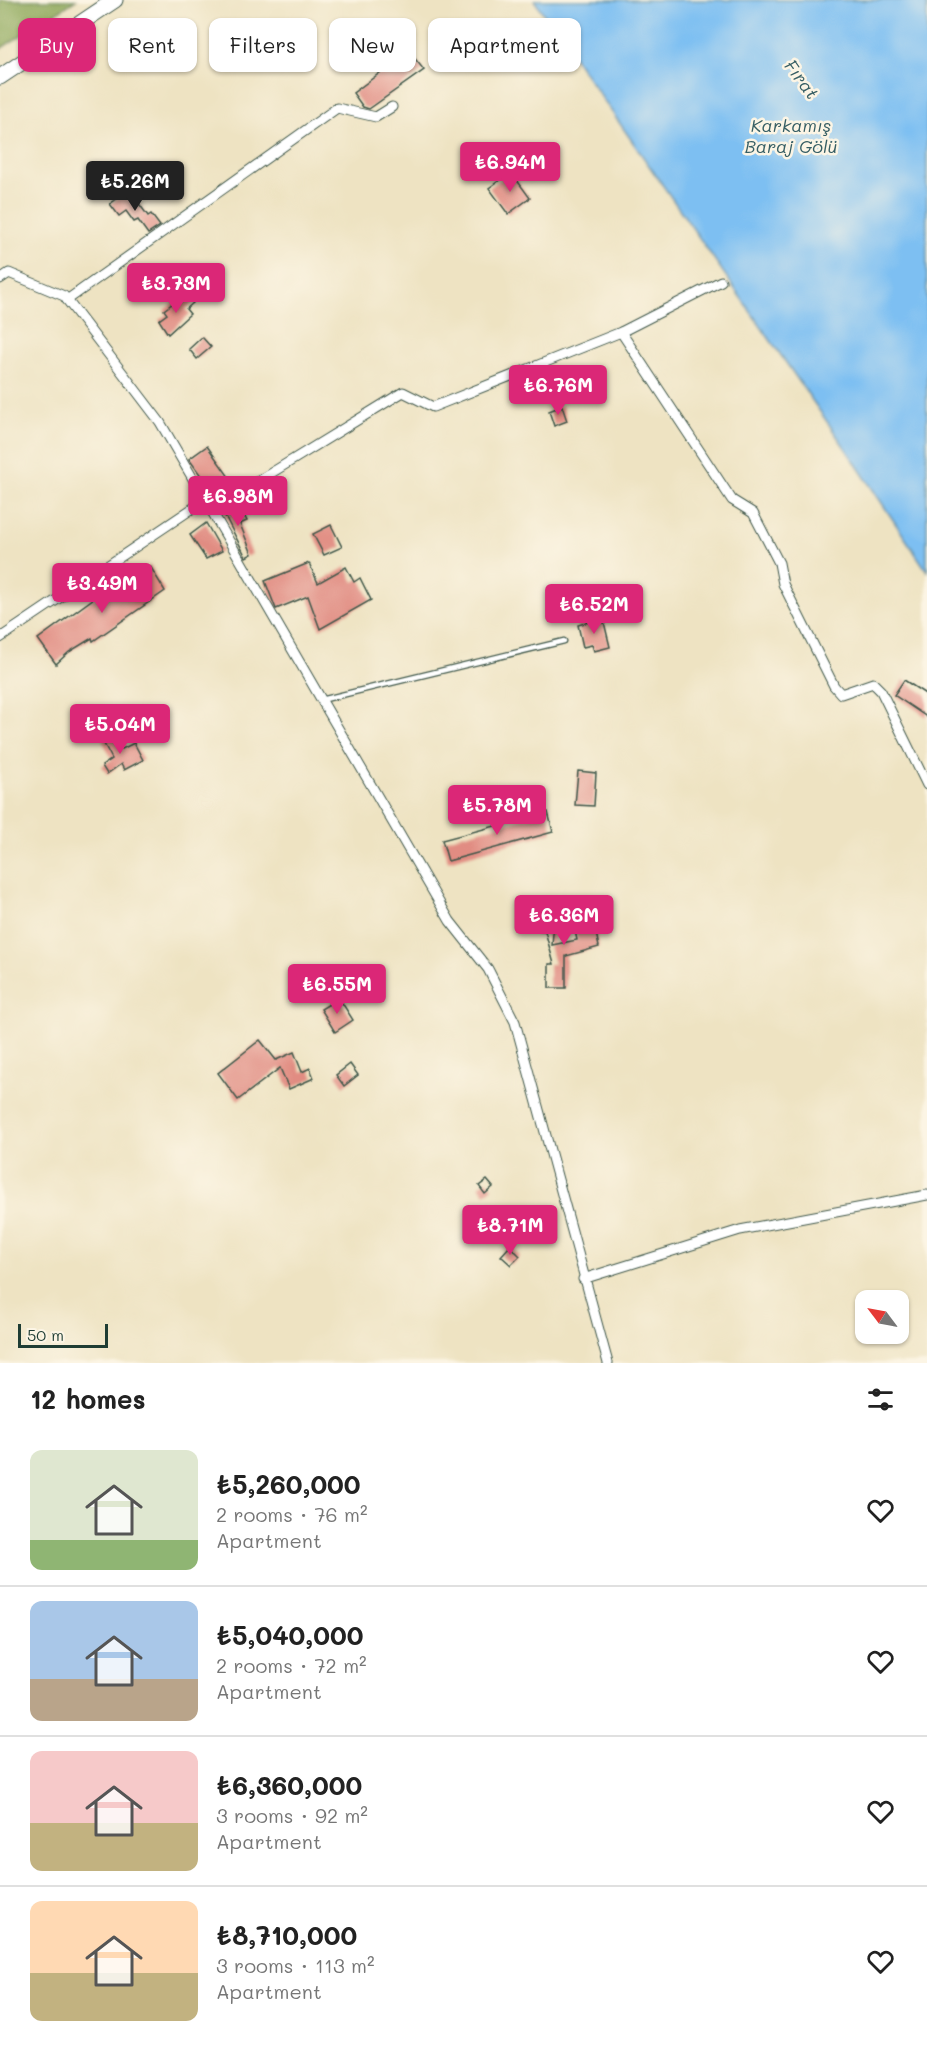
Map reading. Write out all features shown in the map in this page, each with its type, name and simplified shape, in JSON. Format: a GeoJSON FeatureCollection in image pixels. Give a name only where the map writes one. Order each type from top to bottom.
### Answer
{"type":"FeatureCollection","features":[{"type":"Feature","properties":{"kind":"main road"},"geometry":{"type":"LineString","coordinates":[[0,77],[115,0]]}},
{"type":"Feature","properties":{"kind":"street"},"geometry":{"type":"LineString","coordinates":[[67,300],[337,108],[376,117],[392,107]]}},
{"type":"Feature","properties":{"kind":"street"},"geometry":{"type":"LineString","coordinates":[[0,279],[9,273],[64,296],[160,422],[450,921],[488,969],[515,1022],[583,1279],[608,1363]]}},
{"type":"Feature","properties":{"kind":"street"},"geometry":{"type":"LineString","coordinates":[[211,510],[403,392],[433,407],[621,332],[721,281]]}},
{"type":"Feature","properties":{"kind":"street"},"geometry":{"type":"LineString","coordinates":[[621,332],[732,500],[753,513],[779,563],[783,585],[834,686],[841,694],[873,683],[881,691],[927,785]]}},
{"type":"Feature","properties":{"kind":"street"},"geometry":{"type":"LineString","coordinates":[[0,638],[205,500]]}},
{"type":"Feature","properties":{"kind":"street"},"geometry":{"type":"LineString","coordinates":[[583,1279],[740,1230],[927,1195]]}},
{"type":"Feature","properties":{"kind":"lane"},"geometry":{"type":"LineString","coordinates":[[321,700],[564,641]]}},
{"type":"Feature","properties":{"kind":"green space"},"geometry":{"type":"Polygon","coordinates":[[[0,0],[76,0],[48,18],[18,18],[18,37],[0,49],[0,0]]]}},
{"type":"Feature","properties":{"kind":"water","name":"Karkamış Baraj Gölü"},"geometry":{"type":"Polygon","coordinates":[[[534,0],[927,0],[927,571],[846,449],[581,68],[581,18],[547,18],[534,0]]]}},
{"type":"Feature","properties":{"kind":"building"},"geometry":{"type":"Polygon","coordinates":[[[416,60],[424,70],[369,109],[363,107],[353,93],[381,72],[416,72],[416,60]]]}},
{"type":"Feature","properties":{"kind":"building"},"geometry":{"type":"Polygon","coordinates":[[[511,172],[530,198],[508,214],[489,188],[511,172]]]}},
{"type":"Feature","properties":{"kind":"building"},"geometry":{"type":"Polygon","coordinates":[[[129,190],[148,216],[151,214],[160,226],[148,234],[138,220],[134,222],[126,211],[119,216],[110,204],[129,190]]]}},
{"type":"Feature","properties":{"kind":"building"},"geometry":{"type":"Polygon","coordinates":[[[185,294],[193,303],[186,309],[190,314],[168,334],[159,320],[167,314],[164,310],[185,294]]]}},
{"type":"Feature","properties":{"kind":"building"},"geometry":{"type":"Polygon","coordinates":[[[202,337],[211,347],[197,359],[189,349],[202,337]]]}},
{"type":"Feature","properties":{"kind":"building"},"geometry":{"type":"Polygon","coordinates":[[[562,406],[567,421],[554,426],[549,411],[562,406]]]}},
{"type":"Feature","properties":{"kind":"building"},"geometry":{"type":"Polygon","coordinates":[[[207,446],[232,481],[214,494],[189,459],[207,446]]]}},
{"type":"Feature","properties":{"kind":"building"},"geometry":{"type":"Polygon","coordinates":[[[238,504],[247,521],[240,524],[252,554],[246,557],[223,512],[238,504]]]}},
{"type":"Feature","properties":{"kind":"building"},"geometry":{"type":"Polygon","coordinates":[[[206,523],[222,551],[206,559],[190,535],[206,523]]]}},
{"type":"Feature","properties":{"kind":"building"},"geometry":{"type":"Polygon","coordinates":[[[331,525],[342,547],[324,555],[313,534],[331,525]]]}},
{"type":"Feature","properties":{"kind":"building"},"geometry":{"type":"Polygon","coordinates":[[[309,563],[318,583],[346,567],[354,582],[360,578],[371,600],[320,629],[308,596],[276,609],[265,581],[309,563]]]}},
{"type":"Feature","properties":{"kind":"building"},"geometry":{"type":"Polygon","coordinates":[[[150,566],[165,591],[93,641],[92,638],[69,652],[56,664],[38,639],[97,596],[99,598],[150,566]]]}},
{"type":"Feature","properties":{"kind":"building"},"geometry":{"type":"Polygon","coordinates":[[[603,618],[610,647],[594,651],[592,645],[583,647],[578,625],[603,618]]]}},
{"type":"Feature","properties":{"kind":"building"},"geometry":{"type":"Polygon","coordinates":[[[904,680],[927,695],[927,717],[894,695],[904,680]]]}},
{"type":"Feature","properties":{"kind":"building"},"geometry":{"type":"Polygon","coordinates":[[[113,734],[122,749],[134,743],[143,760],[124,770],[121,764],[107,774],[102,766],[112,759],[102,740],[113,734]]]}},
{"type":"Feature","properties":{"kind":"building"},"geometry":{"type":"Polygon","coordinates":[[[578,771],[596,773],[594,806],[575,805],[578,771]]]}},
{"type":"Feature","properties":{"kind":"building"},"geometry":{"type":"Polygon","coordinates":[[[548,812],[553,832],[448,861],[442,840],[548,812]]]}},
{"type":"Feature","properties":{"kind":"building"},"geometry":{"type":"Polygon","coordinates":[[[537,908],[555,910],[552,945],[577,940],[575,931],[594,923],[599,947],[566,956],[566,988],[549,988],[549,964],[554,964],[545,931],[535,930],[537,908]]]}},
{"type":"Feature","properties":{"kind":"building"},"geometry":{"type":"Polygon","coordinates":[[[339,998],[353,1020],[335,1032],[321,1009],[339,998]]]}},
{"type":"Feature","properties":{"kind":"building"},"geometry":{"type":"Polygon","coordinates":[[[260,1040],[276,1060],[294,1052],[302,1072],[310,1068],[314,1078],[289,1089],[280,1068],[238,1100],[218,1073],[260,1040]]]}},
{"type":"Feature","properties":{"kind":"building"},"geometry":{"type":"Polygon","coordinates":[[[350,1064],[358,1075],[344,1086],[336,1075],[350,1064]]]}},
{"type":"Feature","properties":{"kind":"building"},"geometry":{"type":"Polygon","coordinates":[[[487,1180],[493,1187],[485,1194],[479,1186],[487,1180]]]}},
{"type":"Feature","properties":{"kind":"building"},"geometry":{"type":"Polygon","coordinates":[[[510,1246],[520,1256],[511,1265],[501,1256],[510,1246]]]}},
{"type":"Feature","properties":{"kind":"water label","name":"Fırat"},"geometry":{"type":"Point","coordinates":[802,79]}}]}
